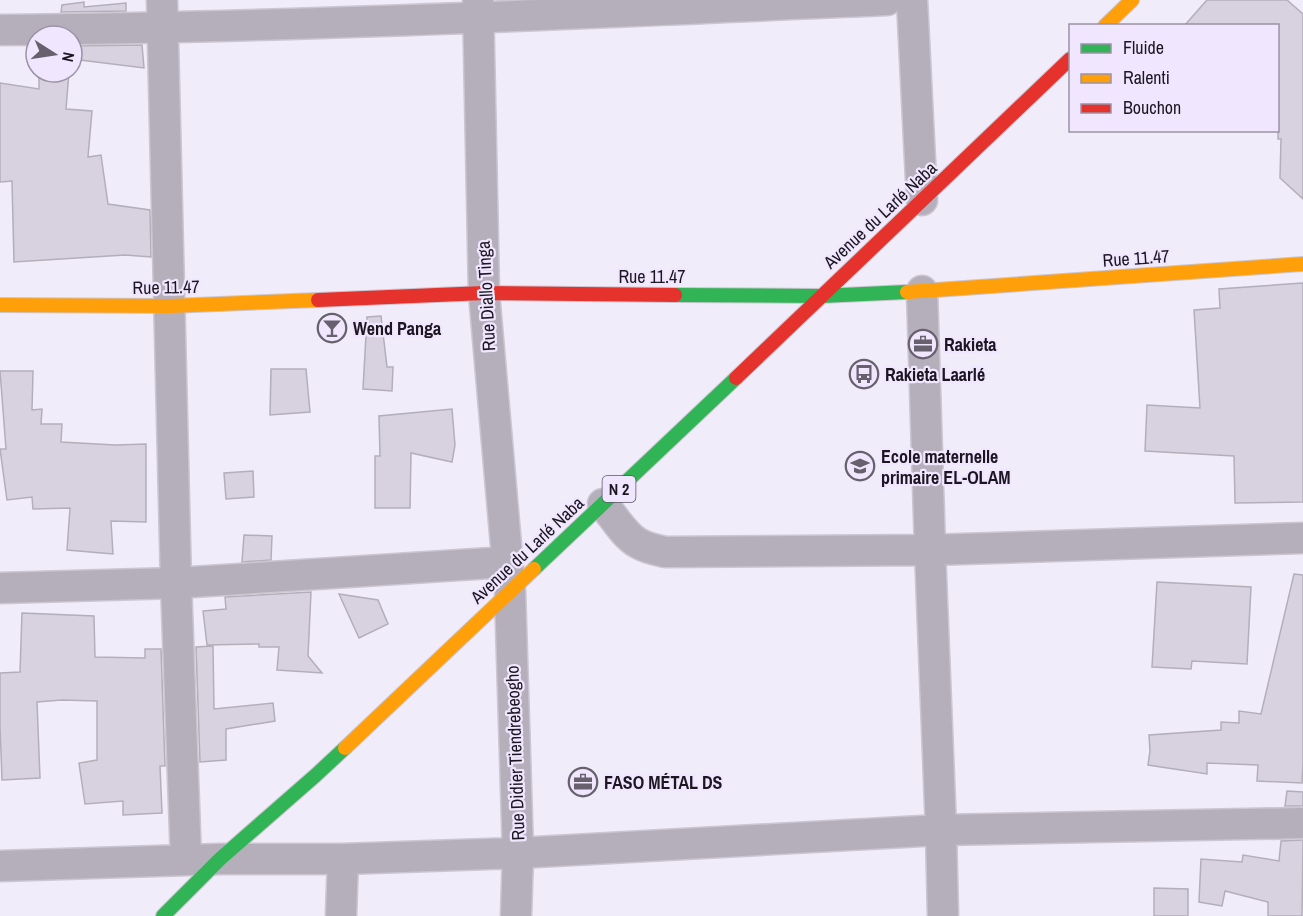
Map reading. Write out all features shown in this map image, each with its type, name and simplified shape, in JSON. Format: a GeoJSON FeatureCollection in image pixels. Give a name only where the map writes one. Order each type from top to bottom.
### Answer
{"type":"FeatureCollection","features":[{"type":"Feature","properties":{"kind":"street"},"geometry":{"type":"LineString","coordinates":[[0,30],[163,14],[887,0]]}},
{"type":"Feature","properties":{"kind":"street"},"geometry":{"type":"LineString","coordinates":[[912,0],[922,200]]}},
{"type":"Feature","properties":{"kind":"street"},"geometry":{"type":"LineString","coordinates":[[1107,24],[1132,0]]}},
{"type":"Feature","properties":{"kind":"street","name":"Rue Diallo Tinga"},"geometry":{"type":"LineString","coordinates":[[478,9],[484,293],[510,591]]}},
{"type":"Feature","properties":{"kind":"street"},"geometry":{"type":"LineString","coordinates":[[163,14],[176,583],[186,860]]}},
{"type":"Feature","properties":{"kind":"street","name":"Avenue du Larlé Naba"},"geometry":{"type":"LineString","coordinates":[[163,916],[220,859],[316,775],[720,394],[1069,61]]}},
{"type":"Feature","properties":{"kind":"street","name":"Rue 11.47"},"geometry":{"type":"LineString","coordinates":[[0,305],[170,306],[484,293],[821,296],[1303,264]]}},
{"type":"Feature","properties":{"kind":"street"},"geometry":{"type":"LineString","coordinates":[[922,291],[943,916]]}},
{"type":"Feature","properties":{"kind":"street"},"geometry":{"type":"LineString","coordinates":[[603,504],[636,542],[665,552],[930,550],[1303,538]]}},
{"type":"Feature","properties":{"kind":"street"},"geometry":{"type":"LineString","coordinates":[[0,588],[176,583],[507,561]]}},
{"type":"Feature","properties":{"kind":"street","name":"Rue Didier Tiendrebeogho"},"geometry":{"type":"LineString","coordinates":[[510,591],[518,853],[516,916]]}},
{"type":"Feature","properties":{"kind":"street"},"geometry":{"type":"LineString","coordinates":[[0,866],[518,853],[941,830],[1303,823]]}},
{"type":"Feature","properties":{"kind":"street"},"geometry":{"type":"LineString","coordinates":[[340,916],[343,859]]}},
{"type":"Feature","properties":{"kind":"building"},"geometry":{"type":"Polygon","coordinates":[[[1207,0],[1287,0],[1303,14],[1303,199],[1280,178],[1279,24],[1186,24],[1207,0]]]}},
{"type":"Feature","properties":{"kind":"building"},"geometry":{"type":"Polygon","coordinates":[[[84,2],[84,7],[126,3],[126,11],[61,12],[62,5],[84,2]]]}},
{"type":"Feature","properties":{"kind":"building"},"geometry":{"type":"Polygon","coordinates":[[[142,45],[144,68],[84,60],[84,46],[142,45]]]}},
{"type":"Feature","properties":{"kind":"building"},"geometry":{"type":"Polygon","coordinates":[[[0,83],[39,89],[39,84],[68,84],[66,109],[92,111],[88,157],[101,155],[108,204],[150,210],[151,257],[125,255],[14,262],[12,181],[0,182],[0,83]]]}},
{"type":"Feature","properties":{"kind":"building"},"geometry":{"type":"Polygon","coordinates":[[[1303,283],[1303,502],[1235,503],[1234,456],[1145,451],[1147,405],[1200,408],[1194,310],[1220,308],[1219,289],[1303,283]]]}},
{"type":"Feature","properties":{"kind":"building"},"geometry":{"type":"Polygon","coordinates":[[[381,316],[387,367],[393,367],[392,391],[363,389],[367,317],[381,316]]]}},
{"type":"Feature","properties":{"kind":"building"},"geometry":{"type":"Polygon","coordinates":[[[271,369],[306,369],[310,412],[270,415],[271,369]]]}},
{"type":"Feature","properties":{"kind":"building"},"geometry":{"type":"Polygon","coordinates":[[[0,371],[33,371],[32,410],[42,409],[41,424],[62,424],[61,442],[146,444],[146,522],[111,521],[113,554],[67,550],[70,508],[33,509],[32,497],[7,500],[0,449],[6,449],[0,371]]]}},
{"type":"Feature","properties":{"kind":"building"},"geometry":{"type":"Polygon","coordinates":[[[452,409],[455,445],[452,462],[411,453],[410,508],[375,508],[375,456],[380,456],[379,416],[452,409]]]}},
{"type":"Feature","properties":{"kind":"building"},"geometry":{"type":"Polygon","coordinates":[[[253,471],[254,497],[226,499],[224,473],[253,471]]]}},
{"type":"Feature","properties":{"kind":"building"},"geometry":{"type":"Polygon","coordinates":[[[244,535],[272,536],[271,560],[242,562],[244,535]]]}},
{"type":"Feature","properties":{"kind":"building"},"geometry":{"type":"Polygon","coordinates":[[[1294,574],[1303,575],[1302,783],[1257,781],[1258,765],[1207,763],[1207,774],[1148,765],[1149,735],[1221,730],[1221,722],[1239,723],[1239,711],[1261,714],[1294,574]]]}},
{"type":"Feature","properties":{"kind":"building"},"geometry":{"type":"Polygon","coordinates":[[[1157,582],[1251,587],[1247,664],[1192,661],[1191,669],[1152,667],[1157,582]]]}},
{"type":"Feature","properties":{"kind":"building"},"geometry":{"type":"Polygon","coordinates":[[[311,592],[308,656],[322,673],[277,670],[279,647],[259,647],[259,644],[207,645],[203,611],[226,609],[225,597],[311,592]]]}},
{"type":"Feature","properties":{"kind":"building"},"geometry":{"type":"Polygon","coordinates":[[[339,594],[378,600],[388,624],[359,638],[339,594]]]}},
{"type":"Feature","properties":{"kind":"building"},"geometry":{"type":"Polygon","coordinates":[[[22,613],[94,616],[95,657],[145,658],[145,649],[161,649],[165,766],[160,766],[162,813],[123,815],[123,801],[85,804],[79,763],[97,760],[97,701],[37,702],[40,778],[2,780],[0,673],[20,672],[22,613]]]}},
{"type":"Feature","properties":{"kind":"building"},"geometry":{"type":"Polygon","coordinates":[[[213,646],[214,709],[273,703],[275,721],[226,729],[226,760],[200,762],[196,647],[213,646]]]}},
{"type":"Feature","properties":{"kind":"building"},"geometry":{"type":"Polygon","coordinates":[[[1287,791],[1303,792],[1303,806],[1285,806],[1287,791]]]}},
{"type":"Feature","properties":{"kind":"building"},"geometry":{"type":"Polygon","coordinates":[[[1303,840],[1302,916],[1268,916],[1268,902],[1225,891],[1222,906],[1199,902],[1201,859],[1242,862],[1243,855],[1279,861],[1281,841],[1303,840]]]}},
{"type":"Feature","properties":{"kind":"building"},"geometry":{"type":"Polygon","coordinates":[[[1154,888],[1188,889],[1188,916],[1154,916],[1154,888]]]}},
{"type":"Feature","properties":{"kind":"traffic: fast"},"geometry":{"type":"LineString","coordinates":[[675,295],[821,296],[907,292]]}},
{"type":"Feature","properties":{"kind":"traffic: fast"},"geometry":{"type":"LineString","coordinates":[[534,569],[736,378]]}},
{"type":"Feature","properties":{"kind":"traffic: fast"},"geometry":{"type":"LineString","coordinates":[[163,916],[220,859],[345,748]]}},
{"type":"Feature","properties":{"kind":"traffic: slow"},"geometry":{"type":"LineString","coordinates":[[1107,24],[1132,0]]}},
{"type":"Feature","properties":{"kind":"traffic: slow"},"geometry":{"type":"LineString","coordinates":[[907,292],[1303,264]]}},
{"type":"Feature","properties":{"kind":"traffic: slow"},"geometry":{"type":"LineString","coordinates":[[0,305],[170,306],[318,300]]}},
{"type":"Feature","properties":{"kind":"traffic: slow"},"geometry":{"type":"LineString","coordinates":[[345,748],[534,569]]}},
{"type":"Feature","properties":{"kind":"traffic: jam"},"geometry":{"type":"LineString","coordinates":[[736,378],[1069,60]]}},
{"type":"Feature","properties":{"kind":"traffic: jam"},"geometry":{"type":"LineString","coordinates":[[318,300],[484,293],[675,295]]}},
{"type":"Feature","properties":{"kind":"place","name":"Wend Panga"},"geometry":{"type":"Point","coordinates":[332,328]}},
{"type":"Feature","properties":{"kind":"place","name":"Rakieta"},"geometry":{"type":"Point","coordinates":[923,344]}},
{"type":"Feature","properties":{"kind":"place","name":"Rakieta Laarlé"},"geometry":{"type":"Point","coordinates":[864,374]}},
{"type":"Feature","properties":{"kind":"place","name":"Ecole maternelle primaire EL-OLAM"},"geometry":{"type":"Point","coordinates":[860,466]}},
{"type":"Feature","properties":{"kind":"place","name":"FASO MÉTAL DS"},"geometry":{"type":"Point","coordinates":[583,782]}}]}
